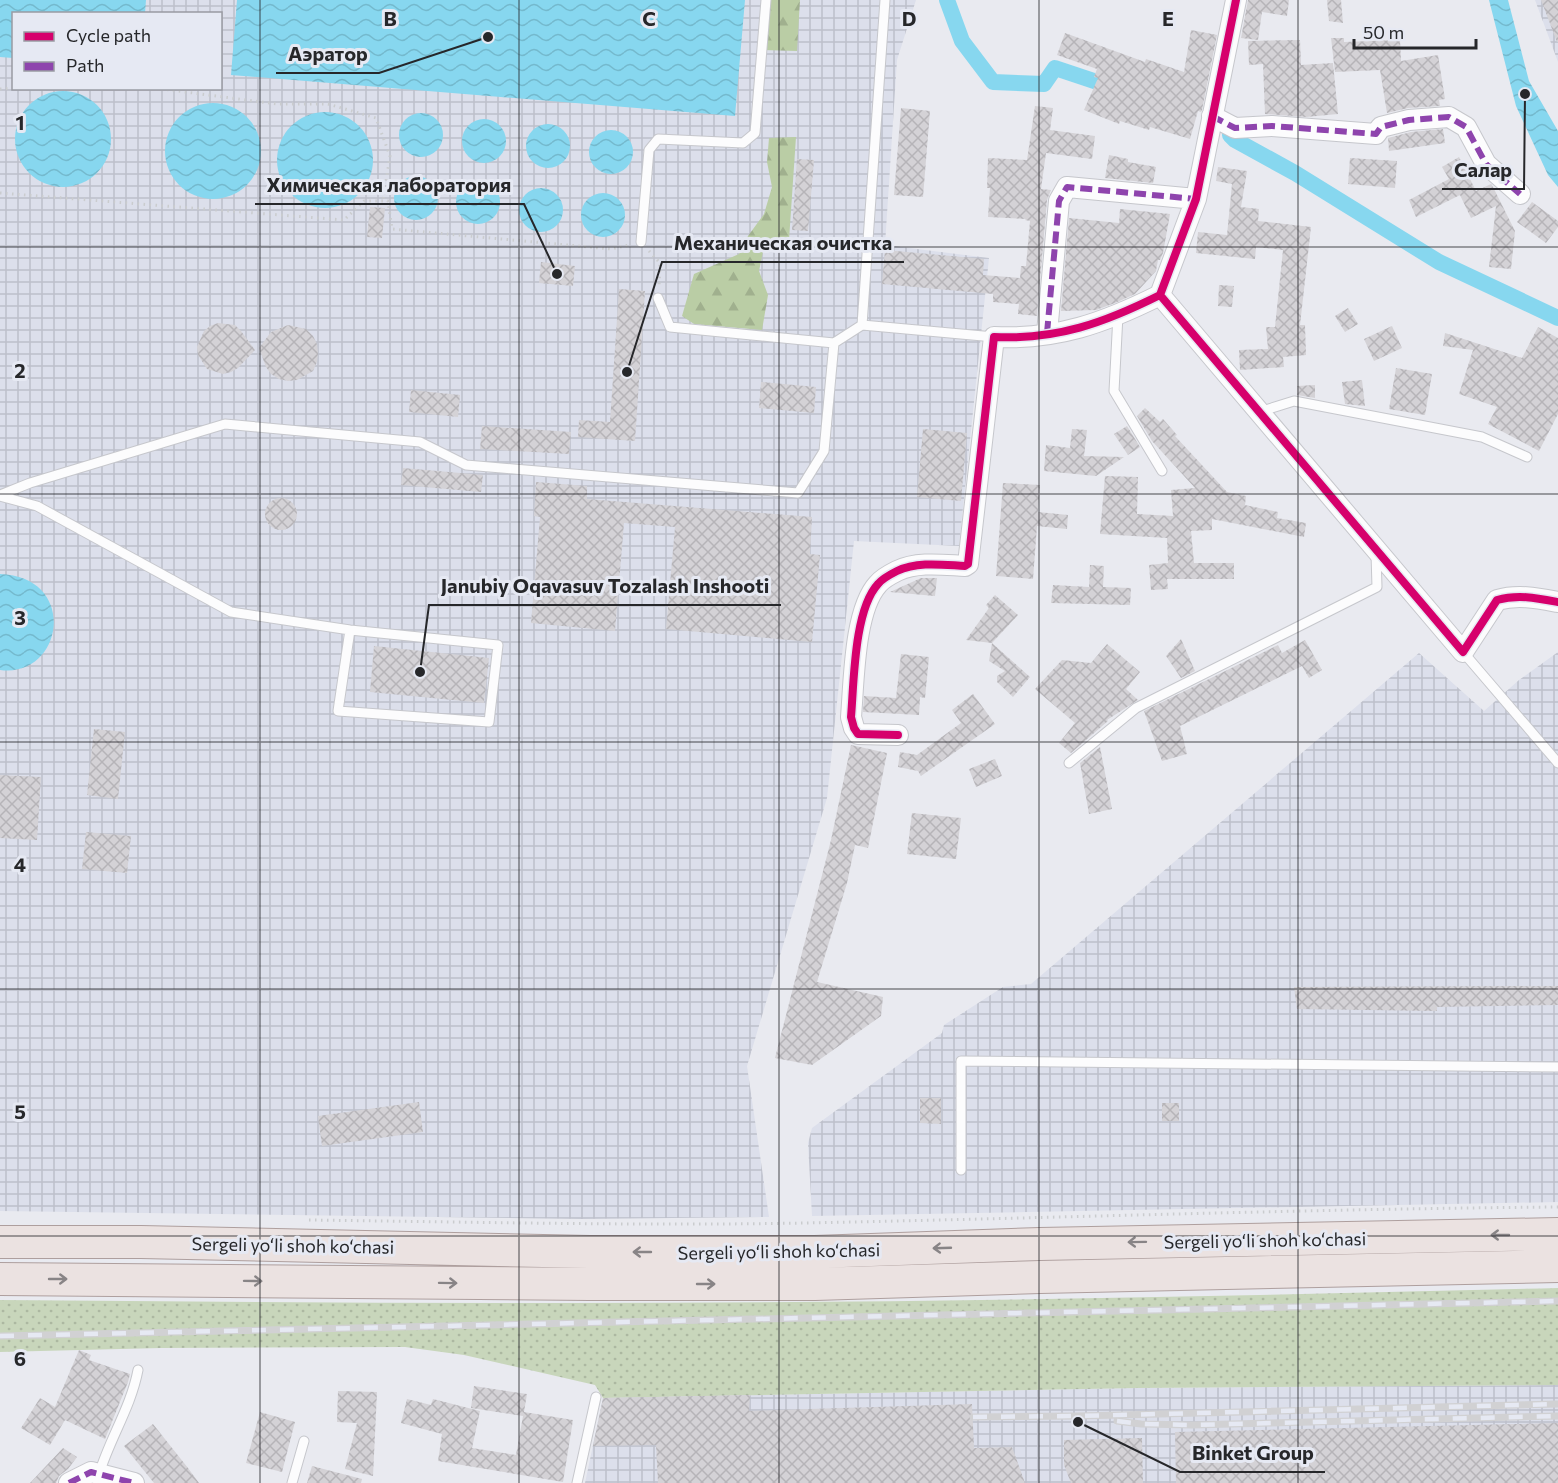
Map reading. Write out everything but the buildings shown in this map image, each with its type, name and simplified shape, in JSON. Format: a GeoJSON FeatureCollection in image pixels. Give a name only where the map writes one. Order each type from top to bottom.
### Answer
{"type":"FeatureCollection","features":[{"type":"Feature","properties":{"kind":"main road","name":"Sergeli yo‘li shoh ko‘chasi"},"geometry":{"type":"LineString","coordinates":[[0,1242],[153,1242],[590,1252],[815,1252],[1040,1244],[1558,1234]]}},
{"type":"Feature","properties":{"kind":"main road","name":"Sergeli yo‘li shoh ko‘chasi"},"geometry":{"type":"LineString","coordinates":[[0,1279],[815,1284],[1063,1276],[1558,1266]]}},
{"type":"Feature","properties":{"kind":"street"},"geometry":{"type":"LineString","coordinates":[[898,735],[858,734],[851,717],[860,628],[865,605],[878,583],[898,570],[926,564],[965,566],[968,564],[994,337],[1014,338],[1047,333],[1059,334],[1096,324],[1160,295],[1196,199],[1236,0]]}},
{"type":"Feature","properties":{"kind":"street"},"geometry":{"type":"LineString","coordinates":[[1212,116],[1235,128],[1272,126],[1376,134],[1381,127],[1409,120],[1449,117],[1466,127],[1486,164],[1520,194]]}},
{"type":"Feature","properties":{"kind":"street"},"geometry":{"type":"LineString","coordinates":[[1047,333],[1059,201],[1067,187],[1196,199]]}},
{"type":"Feature","properties":{"kind":"street"},"geometry":{"type":"LineString","coordinates":[[1160,295],[1463,652],[1497,600],[1505,597],[1528,596],[1558,602]]}},
{"type":"Feature","properties":{"kind":"street"},"geometry":{"type":"LineString","coordinates":[[69,1483],[91,1472],[134,1483]]}},
{"type":"Feature","properties":{"kind":"lane"},"geometry":{"type":"LineString","coordinates":[[641,242],[649,150],[658,139],[743,143],[755,133],[766,0]]}},
{"type":"Feature","properties":{"kind":"lane"},"geometry":{"type":"LineString","coordinates":[[862,325],[885,0]]}},
{"type":"Feature","properties":{"kind":"lane"},"geometry":{"type":"LineString","coordinates":[[658,298],[670,327],[834,343],[862,325],[994,337]]}},
{"type":"Feature","properties":{"kind":"lane"},"geometry":{"type":"LineString","coordinates":[[1118,315],[1114,391],[1162,471]]}},
{"type":"Feature","properties":{"kind":"lane"},"geometry":{"type":"LineString","coordinates":[[0,495],[30,483],[225,424],[420,442],[466,465],[798,493],[824,451],[834,343]]}},
{"type":"Feature","properties":{"kind":"lane"},"geometry":{"type":"LineString","coordinates":[[1259,412],[1294,401],[1482,437],[1527,457]]}},
{"type":"Feature","properties":{"kind":"lane"},"geometry":{"type":"LineString","coordinates":[[0,495],[37,506],[231,612],[350,630],[498,645],[489,722],[338,711],[350,630]]}},
{"type":"Feature","properties":{"kind":"lane"},"geometry":{"type":"LineString","coordinates":[[1069,763],[1136,708],[1377,587],[1376,549]]}},
{"type":"Feature","properties":{"kind":"lane"},"geometry":{"type":"LineString","coordinates":[[1463,652],[1558,763]]}},
{"type":"Feature","properties":{"kind":"lane"},"geometry":{"type":"LineString","coordinates":[[961,1170],[961,1061],[1558,1067]]}},
{"type":"Feature","properties":{"kind":"lane"},"geometry":{"type":"LineString","coordinates":[[99,1474],[107,1448],[122,1422],[135,1386],[138,1370]]}},
{"type":"Feature","properties":{"kind":"lane"},"geometry":{"type":"LineString","coordinates":[[577,1483],[596,1397]]}},
{"type":"Feature","properties":{"kind":"lane"},"geometry":{"type":"LineString","coordinates":[[292,1483],[304,1441]]}},
{"type":"Feature","properties":{"kind":"path"},"geometry":{"type":"LineString","coordinates":[[170,90],[277,104],[328,104],[376,118],[390,156],[383,201]]}},
{"type":"Feature","properties":{"kind":"path"},"geometry":{"type":"LineString","coordinates":[[0,193],[344,220],[364,201],[388,201],[392,229],[611,249],[641,242]]}},
{"type":"Feature","properties":{"kind":"path"},"geometry":{"type":"LineString","coordinates":[[658,298],[660,263]]}},
{"type":"Feature","properties":{"kind":"path"},"geometry":{"type":"LineString","coordinates":[[309,1220],[584,1224],[782,1223],[1417,1208],[1558,1207]]}},
{"type":"Feature","properties":{"kind":"shaded area"},"geometry":{"type":"Polygon","coordinates":[[[0,0],[916,0],[897,60],[885,245],[989,258],[959,546],[854,541],[827,798],[747,1066],[769,1217],[581,1219],[0,1211],[0,0]]]}},
{"type":"Feature","properties":{"kind":"shaded area"},"geometry":{"type":"Polygon","coordinates":[[[1535,0],[1558,0],[1558,62],[1535,0]]]}},
{"type":"Feature","properties":{"kind":"shaded area"},"geometry":{"type":"Polygon","coordinates":[[[1558,652],[1558,1202],[812,1216],[808,1143],[812,1128],[942,1033],[944,1025],[1003,987],[1031,984],[1419,653],[1484,711],[1519,680],[1558,652]]]}},
{"type":"Feature","properties":{"kind":"shaded area"},"geometry":{"type":"Polygon","coordinates":[[[1558,1385],[1558,1483],[585,1483],[603,1398],[1138,1388],[1558,1385]]]}},
{"type":"Feature","properties":{"kind":"green space"},"geometry":{"type":"Polygon","coordinates":[[[769,0],[800,0],[797,51],[762,50],[769,0]]]}},
{"type":"Feature","properties":{"kind":"green space"},"geometry":{"type":"Polygon","coordinates":[[[796,137],[789,240],[765,242],[759,271],[768,295],[762,330],[694,324],[682,316],[694,274],[739,254],[748,236],[764,214],[772,187],[767,162],[769,138],[796,137]]]}},
{"type":"Feature","properties":{"kind":"green space"},"geometry":{"type":"Polygon","coordinates":[[[1558,1288],[1558,1385],[1138,1388],[603,1398],[595,1385],[464,1355],[405,1347],[161,1348],[0,1352],[0,1300],[438,1303],[897,1301],[1558,1288]]]}},
{"type":"Feature","properties":{"kind":"water"},"geometry":{"type":"Polygon","coordinates":[[[0,0],[146,0],[145,12],[12,12],[12,58],[0,57],[0,0]]]}},
{"type":"Feature","properties":{"kind":"water"},"geometry":{"type":"Polygon","coordinates":[[[237,0],[745,0],[735,116],[231,75],[237,0]]]}},
{"type":"Feature","properties":{"kind":"water"},"geometry":{"type":"Polygon","coordinates":[[[1489,0],[1508,0],[1529,81],[1558,131],[1558,187],[1548,175],[1516,106],[1489,0]]]}},
{"type":"Feature","properties":{"kind":"water"},"geometry":{"type":"Polygon","coordinates":[[[63,91],[82,94],[97,105],[108,120],[111,139],[108,158],[97,173],[82,184],[63,187],[44,184],[29,173],[18,158],[15,139],[18,120],[29,105],[44,94],[63,91]]]}},
{"type":"Feature","properties":{"kind":"water"},"geometry":{"type":"Polygon","coordinates":[[[213,103],[232,106],[247,117],[258,132],[261,151],[258,170],[247,185],[232,196],[213,199],[194,196],[179,185],[168,170],[165,151],[168,132],[179,117],[194,106],[213,103]]]}},
{"type":"Feature","properties":{"kind":"water"},"geometry":{"type":"Polygon","coordinates":[[[325,112],[344,115],[359,126],[370,141],[373,160],[370,179],[359,194],[344,205],[325,208],[306,205],[291,194],[280,179],[277,160],[280,141],[291,126],[306,115],[325,112]]]}},
{"type":"Feature","properties":{"kind":"water"},"geometry":{"type":"Polygon","coordinates":[[[421,113],[430,114],[437,119],[442,126],[442,144],[437,151],[430,156],[421,157],[412,156],[405,151],[400,144],[399,135],[400,126],[405,119],[412,114],[421,113]]]}},
{"type":"Feature","properties":{"kind":"water"},"geometry":{"type":"Polygon","coordinates":[[[484,119],[493,120],[500,125],[505,132],[505,150],[500,157],[493,162],[484,163],[475,162],[468,157],[463,150],[462,141],[463,132],[468,125],[475,120],[484,119]]]}},
{"type":"Feature","properties":{"kind":"water"},"geometry":{"type":"Polygon","coordinates":[[[548,124],[557,125],[564,130],[569,137],[569,155],[564,162],[557,167],[548,168],[539,167],[532,162],[527,155],[526,146],[527,137],[532,130],[539,125],[548,124]]]}},
{"type":"Feature","properties":{"kind":"water"},"geometry":{"type":"Polygon","coordinates":[[[611,130],[620,131],[627,136],[632,143],[632,161],[627,168],[620,173],[611,174],[602,173],[595,168],[590,161],[589,152],[590,143],[595,136],[602,131],[611,130]]]}},
{"type":"Feature","properties":{"kind":"water"},"geometry":{"type":"Polygon","coordinates":[[[416,176],[425,177],[432,182],[437,189],[437,207],[432,214],[425,219],[416,220],[407,219],[400,214],[395,207],[394,198],[395,189],[400,182],[407,177],[416,176]]]}},
{"type":"Feature","properties":{"kind":"water"},"geometry":{"type":"Polygon","coordinates":[[[478,180],[487,181],[494,186],[499,193],[499,211],[494,218],[487,223],[478,224],[469,223],[462,218],[457,211],[456,202],[457,193],[462,186],[469,181],[478,180]]]}},
{"type":"Feature","properties":{"kind":"water"},"geometry":{"type":"Polygon","coordinates":[[[541,188],[550,189],[557,194],[562,201],[562,219],[557,226],[550,231],[541,232],[532,231],[525,226],[520,219],[519,210],[520,201],[525,194],[532,189],[541,188]]]}},
{"type":"Feature","properties":{"kind":"water"},"geometry":{"type":"Polygon","coordinates":[[[603,193],[612,194],[619,199],[624,206],[624,224],[619,231],[612,236],[603,237],[594,236],[587,231],[582,224],[581,215],[582,206],[587,199],[594,194],[603,193]]]}},
{"type":"Feature","properties":{"kind":"water"},"geometry":{"type":"Polygon","coordinates":[[[0,574],[26,579],[43,592],[52,608],[54,626],[49,644],[38,659],[21,669],[0,670],[0,574]]]}},
{"type":"Feature","properties":{"kind":"waterway"},"geometry":{"type":"LineString","coordinates":[[947,0],[962,41],[993,82],[1044,84],[1055,68],[1118,89]]}},
{"type":"Feature","properties":{"kind":"waterway"},"geometry":{"type":"LineString","coordinates":[[1230,135],[1439,262],[1558,318]]}},
{"type":"Feature","properties":{"kind":"railway"},"geometry":{"type":"LineString","coordinates":[[0,1336],[1558,1301]]}},
{"type":"Feature","properties":{"kind":"railway"},"geometry":{"type":"LineString","coordinates":[[973,1417],[1558,1404]]}},
{"type":"Feature","properties":{"kind":"railway"},"geometry":{"type":"LineString","coordinates":[[1117,1421],[1192,1425],[1558,1416]]}},
{"type":"Feature","properties":{"kind":"marked path"},"geometry":{"type":"LineString","coordinates":[[1212,116],[1235,128],[1272,126],[1376,134],[1381,127],[1409,120],[1449,117],[1466,127],[1486,164],[1520,194]]}},
{"type":"Feature","properties":{"kind":"marked path"},"geometry":{"type":"LineString","coordinates":[[1047,333],[1059,201],[1067,187],[1196,199]]}},
{"type":"Feature","properties":{"kind":"marked path"},"geometry":{"type":"LineString","coordinates":[[69,1483],[91,1472],[134,1483]]}},
{"type":"Feature","properties":{"kind":"cycle path"},"geometry":{"type":"LineString","coordinates":[[898,735],[858,734],[851,717],[857,647],[864,611],[870,596],[882,580],[905,568],[922,565],[965,566],[968,564],[994,337],[1039,336],[1080,328],[1119,314],[1160,295],[1196,199],[1236,0]]}},
{"type":"Feature","properties":{"kind":"cycle path"},"geometry":{"type":"LineString","coordinates":[[1160,295],[1463,652],[1497,600],[1520,597],[1558,602]]}},
{"type":"Feature","properties":{"kind":"place","name":"Аэратор"},"geometry":{"type":"Point","coordinates":[488,37]}},
{"type":"Feature","properties":{"kind":"place","name":"Салар"},"geometry":{"type":"Point","coordinates":[1525,94]}},
{"type":"Feature","properties":{"kind":"place","name":"Химическая лаборатория"},"geometry":{"type":"Point","coordinates":[557,274]}},
{"type":"Feature","properties":{"kind":"place","name":"Механическая очистка"},"geometry":{"type":"Point","coordinates":[627,372]}},
{"type":"Feature","properties":{"kind":"place","name":"Janubiy Oqavasuv Tozalash Inshooti"},"geometry":{"type":"Point","coordinates":[420,672]}},
{"type":"Feature","properties":{"kind":"place","name":"Binket Group"},"geometry":{"type":"Point","coordinates":[1078,1422]}}]}
